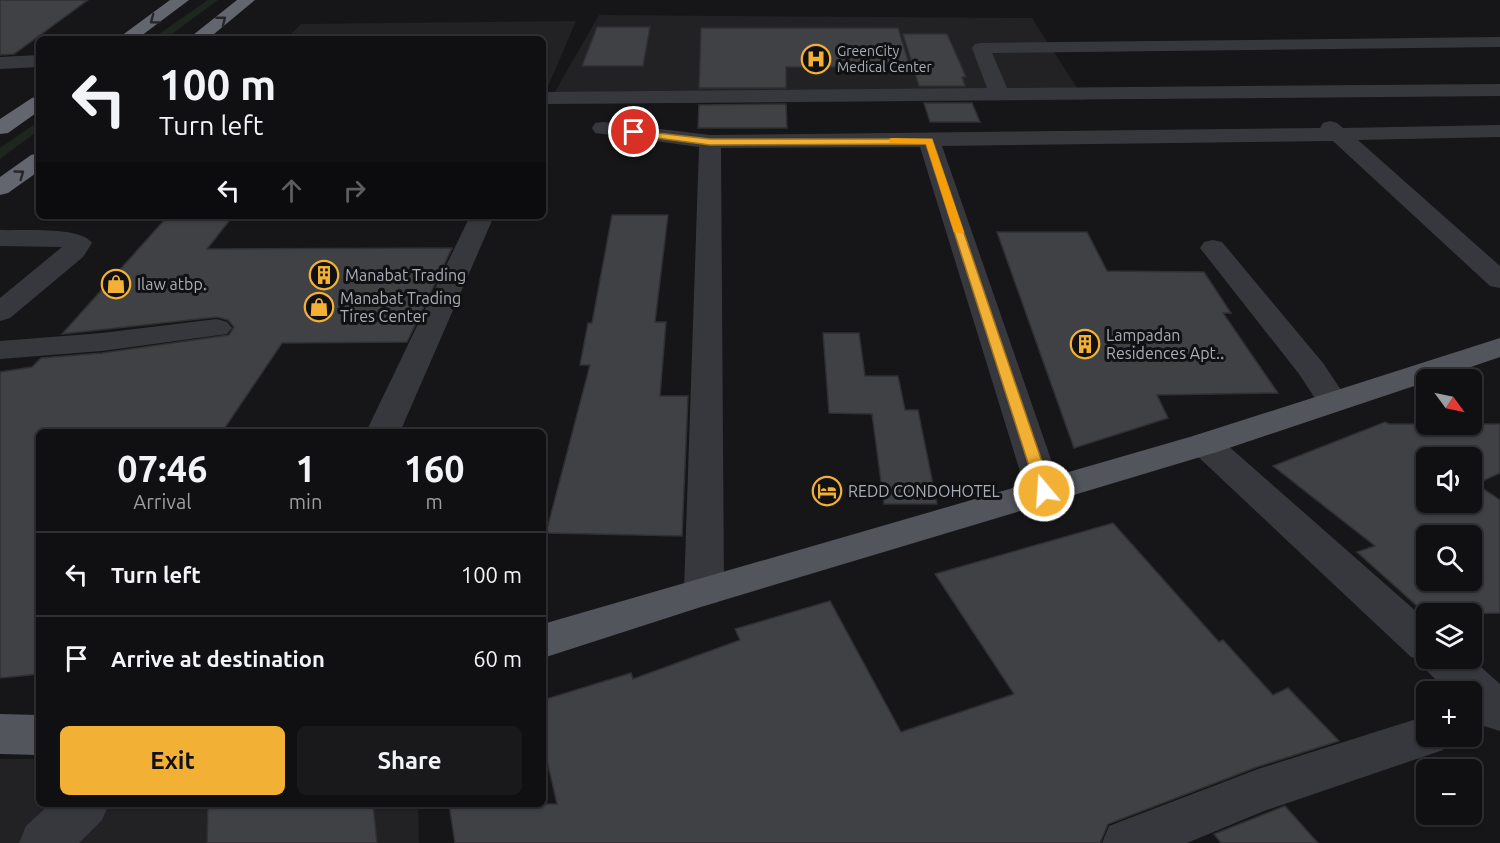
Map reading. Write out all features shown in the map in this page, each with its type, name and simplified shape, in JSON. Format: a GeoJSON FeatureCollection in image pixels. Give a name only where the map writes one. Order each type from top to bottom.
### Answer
{"type":"FeatureCollection","features":[{"type":"Feature","properties":{"kind":"highway"},"geometry":{"type":"LineString","coordinates":[[130,36],[181,0]]}},
{"type":"Feature","properties":{"kind":"highway"},"geometry":{"type":"LineString","coordinates":[[201,36],[247,0]]}},
{"type":"Feature","properties":{"kind":"highway"},"geometry":{"type":"LineString","coordinates":[[0,128],[36,104]]}},
{"type":"Feature","properties":{"kind":"highway"},"geometry":{"type":"LineString","coordinates":[[0,188],[36,161]]}},
{"type":"Feature","properties":{"kind":"main road"},"geometry":{"type":"LineString","coordinates":[[546,640],[704,591],[1205,444],[1500,347]]}},
{"type":"Feature","properties":{"kind":"main road"},"geometry":{"type":"LineString","coordinates":[[0,734],[36,735]]}},
{"type":"Feature","properties":{"kind":"street"},"geometry":{"type":"LineString","coordinates":[[997,94],[997,85],[981,48],[1500,42]]}},
{"type":"Feature","properties":{"kind":"street"},"geometry":{"type":"LineString","coordinates":[[1108,46],[1121,63]]}},
{"type":"Feature","properties":{"kind":"street"},"geometry":{"type":"LineString","coordinates":[[1136,46],[1177,93]]}},
{"type":"Feature","properties":{"kind":"street"},"geometry":{"type":"LineString","coordinates":[[0,63],[36,60]]}},
{"type":"Feature","properties":{"kind":"street"},"geometry":{"type":"LineString","coordinates":[[546,98],[1500,90]]}},
{"type":"Feature","properties":{"kind":"street"},"geometry":{"type":"LineString","coordinates":[[1306,109],[1339,135],[1500,280]]}},
{"type":"Feature","properties":{"kind":"street"},"geometry":{"type":"LineString","coordinates":[[603,128],[710,142],[929,141],[1500,131]]}},
{"type":"Feature","properties":{"kind":"street"},"geometry":{"type":"LineString","coordinates":[[929,141],[1044,491]]}},
{"type":"Feature","properties":{"kind":"street"},"geometry":{"type":"LineString","coordinates":[[704,591],[710,142]]}},
{"type":"Feature","properties":{"kind":"street"},"geometry":{"type":"LineString","coordinates":[[384,429],[481,219]]}},
{"type":"Feature","properties":{"kind":"street"},"geometry":{"type":"LineString","coordinates":[[0,238],[70,240],[79,243],[74,251],[0,312]]}},
{"type":"Feature","properties":{"kind":"street"},"geometry":{"type":"LineString","coordinates":[[1213,248],[1312,370],[1333,402]]}},
{"type":"Feature","properties":{"kind":"street"},"geometry":{"type":"LineString","coordinates":[[0,350],[102,342],[217,328]]}},
{"type":"Feature","properties":{"kind":"street"},"geometry":{"type":"LineString","coordinates":[[1205,444],[1416,636]]}},
{"type":"Feature","properties":{"kind":"street"},"geometry":{"type":"LineString","coordinates":[[1453,669],[1500,712],[1482,718]]}},
{"type":"Feature","properties":{"kind":"street"},"geometry":{"type":"LineString","coordinates":[[1127,843],[1258,791],[1416,740]]}},
{"type":"Feature","properties":{"kind":"street"},"geometry":{"type":"LineString","coordinates":[[44,843],[82,807]]}},
{"type":"Feature","properties":{"kind":"shaded area"},"geometry":{"type":"Polygon","coordinates":[[[208,0],[218,0],[169,36],[156,36],[208,0]]]}},
{"type":"Feature","properties":{"kind":"shaded area","name":"GreenCity Medical Center"},"geometry":{"type":"Polygon","coordinates":[[[599,15],[1032,18],[1085,100],[548,104],[599,15]]]}},
{"type":"Feature","properties":{"kind":"shaded area"},"geometry":{"type":"Polygon","coordinates":[[[576,21],[546,91],[546,36],[289,36],[301,24],[576,21]]]}},
{"type":"Feature","properties":{"kind":"shaded area"},"geometry":{"type":"Polygon","coordinates":[[[36,123],[36,132],[0,159],[0,148],[36,123]]]}},
{"type":"Feature","properties":{"kind":"shaded area"},"geometry":{"type":"Polygon","coordinates":[[[0,759],[36,759],[36,807],[418,807],[419,843],[0,843],[0,759]]]}},
{"type":"Feature","properties":{"kind":"building"},"geometry":{"type":"Polygon","coordinates":[[[0,0],[88,0],[14,54],[0,55],[0,0]]]}},
{"type":"Feature","properties":{"kind":"building"},"geometry":{"type":"Polygon","coordinates":[[[597,27],[650,27],[643,66],[582,66],[597,27]]]}},
{"type":"Feature","properties":{"kind":"building"},"geometry":{"type":"Polygon","coordinates":[[[701,28],[898,28],[910,67],[786,67],[786,88],[699,88],[701,28]]]}},
{"type":"Feature","properties":{"kind":"building"},"geometry":{"type":"Polygon","coordinates":[[[903,34],[947,34],[966,77],[962,77],[965,86],[919,86],[903,34]]]}},
{"type":"Feature","properties":{"kind":"building"},"geometry":{"type":"Polygon","coordinates":[[[924,103],[972,103],[980,122],[930,122],[924,103]]]}},
{"type":"Feature","properties":{"kind":"building"},"geometry":{"type":"Polygon","coordinates":[[[786,104],[787,128],[698,128],[699,105],[786,104]]]}},
{"type":"Feature","properties":{"kind":"building"},"geometry":{"type":"Polygon","coordinates":[[[612,215],[668,215],[655,322],[666,322],[660,396],[688,396],[682,536],[546,533],[590,365],[580,365],[588,323],[592,323],[612,215]]]}},
{"type":"Feature","properties":{"kind":"building"},"geometry":{"type":"Polygon","coordinates":[[[165,219],[231,219],[207,249],[452,248],[407,342],[282,343],[224,429],[36,429],[36,674],[0,678],[0,372],[32,367],[41,358],[102,353],[229,335],[234,327],[228,320],[217,317],[62,334],[165,219]]]}},
{"type":"Feature","properties":{"kind":"building"},"geometry":{"type":"Polygon","coordinates":[[[997,232],[1087,232],[1107,271],[1204,272],[1231,313],[1223,313],[1278,393],[1157,395],[1168,418],[1074,448],[997,232]]]}},
{"type":"Feature","properties":{"kind":"building"},"geometry":{"type":"Polygon","coordinates":[[[823,333],[859,333],[865,376],[898,376],[905,410],[918,410],[937,504],[884,504],[872,414],[829,413],[823,333]]]}},
{"type":"Feature","properties":{"kind":"building"},"geometry":{"type":"Polygon","coordinates":[[[1385,422],[1416,424],[1416,435],[1482,435],[1482,424],[1500,424],[1500,473],[1482,481],[1482,447],[1416,447],[1416,513],[1482,513],[1482,488],[1500,500],[1500,613],[1482,613],[1482,603],[1416,603],[1416,605],[1357,552],[1375,546],[1273,466],[1385,422]]]}},
{"type":"Feature","properties":{"kind":"building"},"geometry":{"type":"Polygon","coordinates":[[[1113,523],[1219,642],[1223,640],[1273,695],[1288,688],[1339,741],[1257,767],[1108,824],[1100,843],[455,843],[449,807],[546,807],[546,804],[557,804],[546,756],[546,699],[631,673],[633,679],[740,640],[735,629],[830,601],[901,732],[1014,694],[935,574],[1113,523]]]}},
{"type":"Feature","properties":{"kind":"building"},"geometry":{"type":"Polygon","coordinates":[[[1285,806],[1318,843],[1221,843],[1214,834],[1285,806]]]}},
{"type":"Feature","properties":{"kind":"building"},"geometry":{"type":"Polygon","coordinates":[[[208,807],[373,807],[377,843],[207,843],[208,807]]]}},
{"type":"Feature","properties":{"kind":"slow traffic"},"geometry":{"type":"LineString","coordinates":[[892,141],[929,141],[959,232]]}},
{"type":"Feature","properties":{"kind":"place","name":"GreenCity Medical Center"},"geometry":{"type":"Point","coordinates":[816,59]}},
{"type":"Feature","properties":{"kind":"place","name":"Manabat Trading"},"geometry":{"type":"Point","coordinates":[324,275]}},
{"type":"Feature","properties":{"kind":"place","name":"Ilaw atbp."},"geometry":{"type":"Point","coordinates":[116,284]}},
{"type":"Feature","properties":{"kind":"place","name":"Manabat Trading Tires Center"},"geometry":{"type":"Point","coordinates":[319,307]}},
{"type":"Feature","properties":{"kind":"place","name":"Lampadan Residences Apt.."},"geometry":{"type":"Point","coordinates":[1085,344]}},
{"type":"Feature","properties":{"kind":"place","name":"REDD CONDOHOTEL"},"geometry":{"type":"Point","coordinates":[827,491]}},
{"type":"Feature","properties":{"kind":"route"},"geometry":{"type":"LineString","coordinates":[[634,132],[710,142],[929,141],[1044,491]]}}]}
